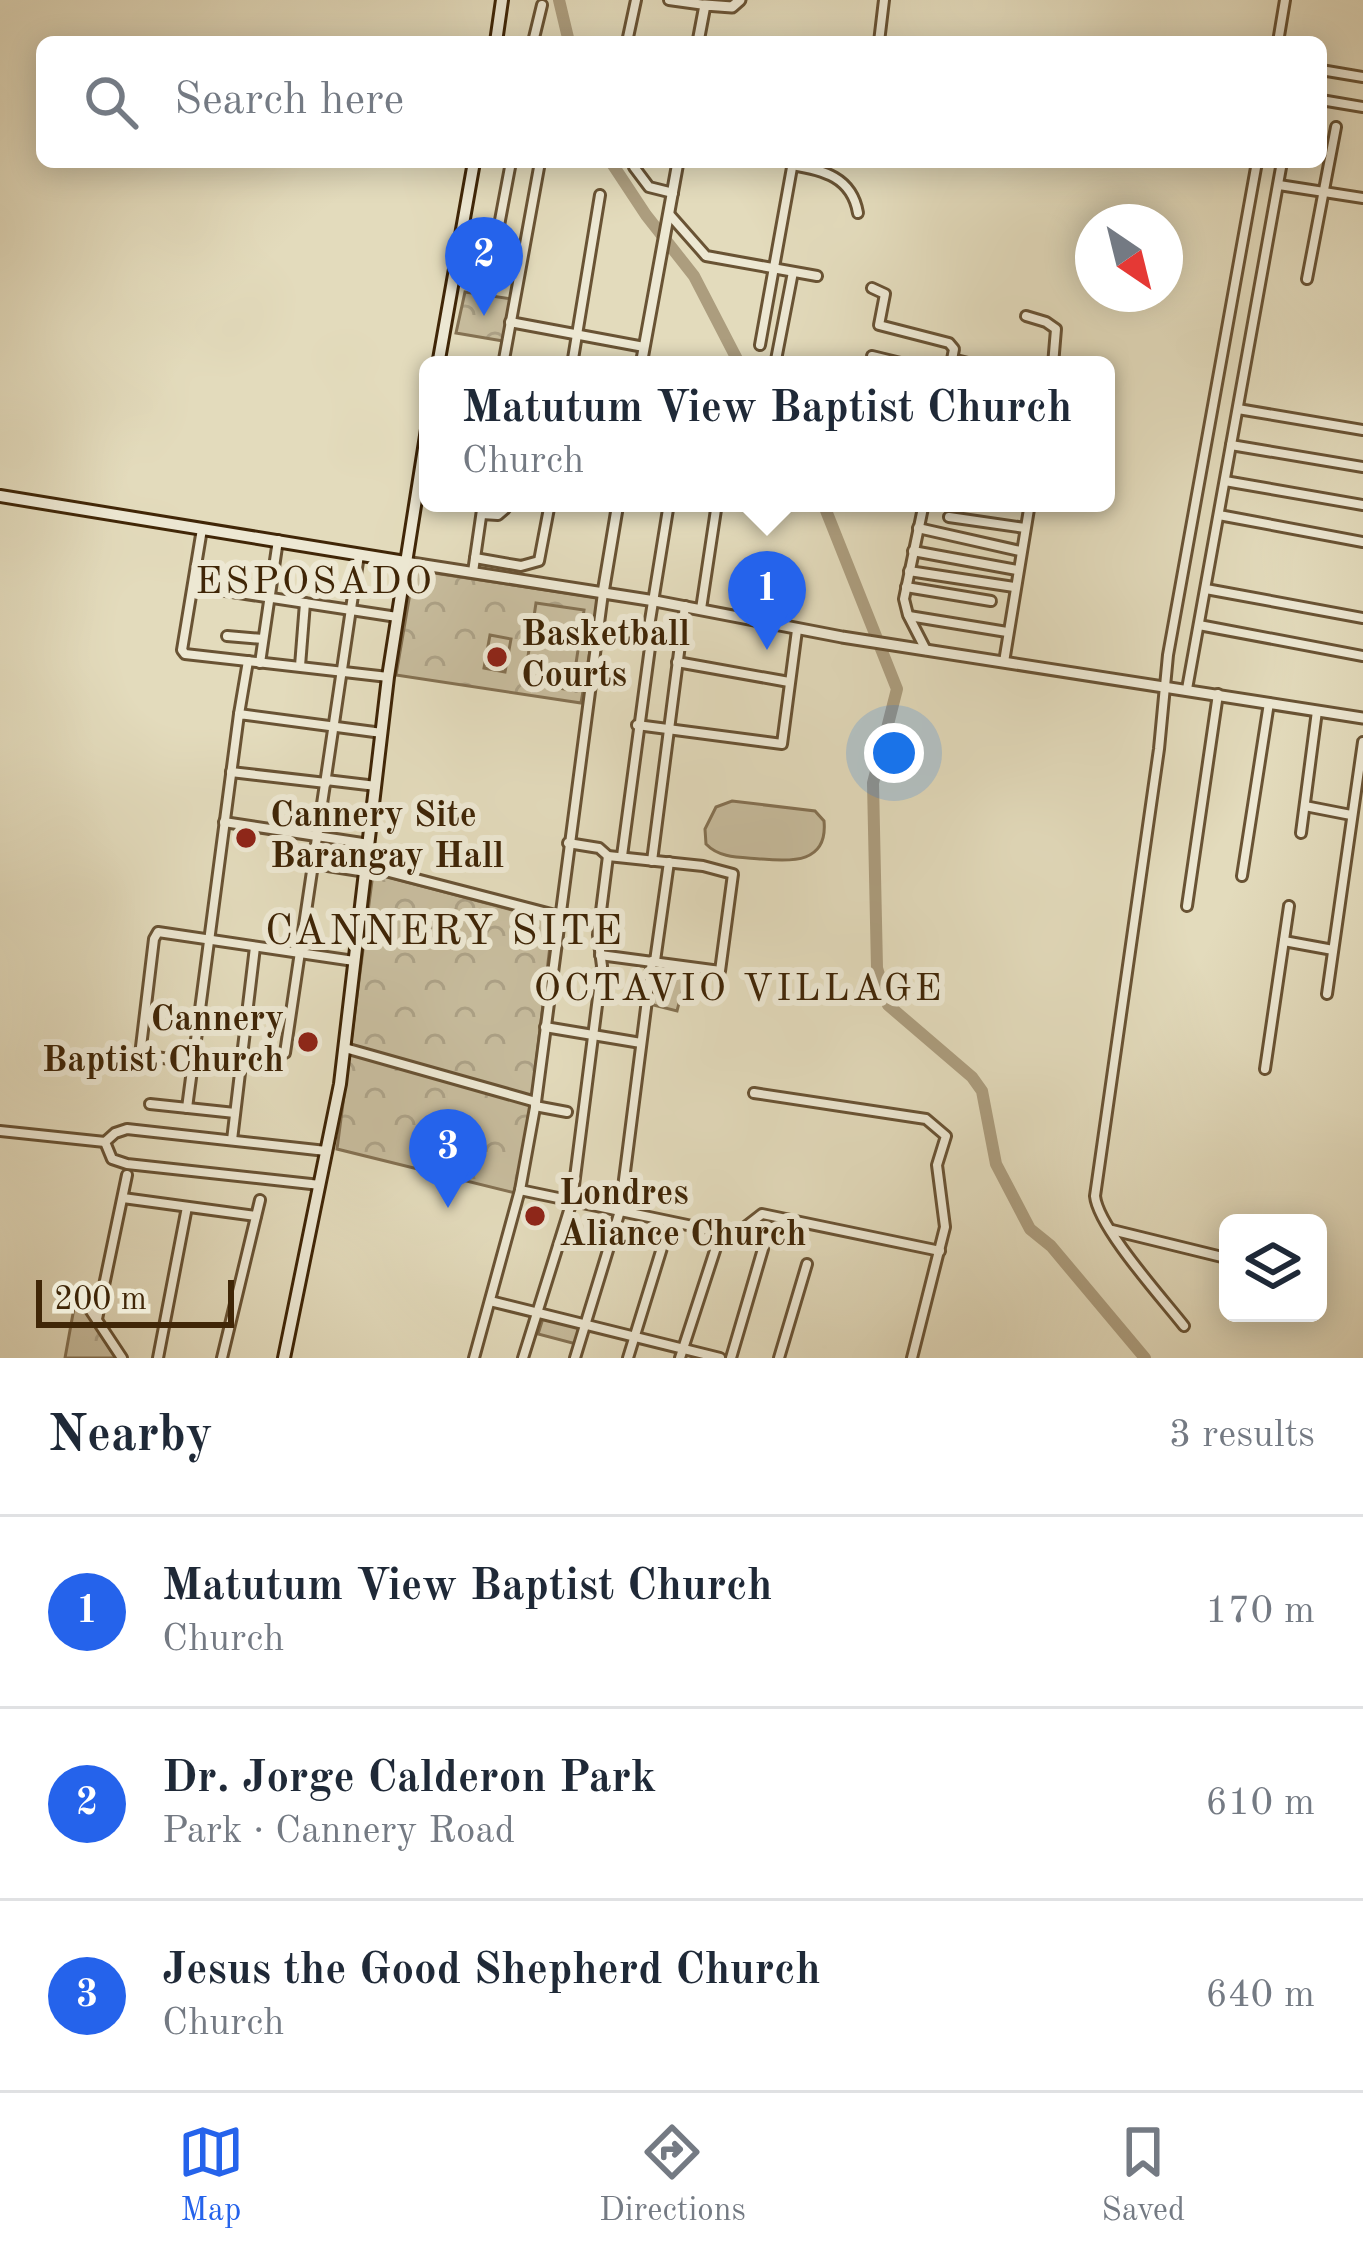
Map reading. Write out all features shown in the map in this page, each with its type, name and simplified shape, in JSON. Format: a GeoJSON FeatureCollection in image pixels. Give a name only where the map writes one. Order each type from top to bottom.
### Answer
{"type":"FeatureCollection","features":[{"type":"Feature","properties":{"kind":"main road"},"geometry":{"type":"LineString","coordinates":[[497,36],[502,0]]}},
{"type":"Feature","properties":{"kind":"main road"},"geometry":{"type":"LineString","coordinates":[[439,356],[473,168]]}},
{"type":"Feature","properties":{"kind":"main road"},"geometry":{"type":"LineString","coordinates":[[284,1358],[345,1048],[388,677],[419,477]]}},
{"type":"Feature","properties":{"kind":"main road"},"geometry":{"type":"LineString","coordinates":[[0,496],[405,562]]}},
{"type":"Feature","properties":{"kind":"street"},"geometry":{"type":"LineString","coordinates":[[628,36],[637,0]]}},
{"type":"Feature","properties":{"kind":"street"},"geometry":{"type":"LineString","coordinates":[[669,0],[732,7],[740,0]]}},
{"type":"Feature","properties":{"kind":"street"},"geometry":{"type":"LineString","coordinates":[[868,0],[884,1],[879,36]]}},
{"type":"Feature","properties":{"kind":"street"},"geometry":{"type":"LineString","coordinates":[[1279,36],[1285,0]]}},
{"type":"Feature","properties":{"kind":"street"},"geometry":{"type":"LineString","coordinates":[[534,36],[542,5]]}},
{"type":"Feature","properties":{"kind":"street"},"geometry":{"type":"LineString","coordinates":[[699,36],[705,5]]}},
{"type":"Feature","properties":{"kind":"street"},"geometry":{"type":"LineString","coordinates":[[1327,71],[1363,77]]}},
{"type":"Feature","properties":{"kind":"street"},"geometry":{"type":"LineString","coordinates":[[1327,101],[1363,107]]}},
{"type":"Feature","properties":{"kind":"street"},"geometry":{"type":"LineString","coordinates":[[1307,279],[1336,127]]}},
{"type":"Feature","properties":{"kind":"street"},"geometry":{"type":"LineString","coordinates":[[510,168],[494,256],[520,264]]}},
{"type":"Feature","properties":{"kind":"street"},"geometry":{"type":"LineString","coordinates":[[504,356],[536,168]]}},
{"type":"Feature","properties":{"kind":"street"},"geometry":{"type":"LineString","coordinates":[[635,168],[649,187],[673,193]]}},
{"type":"Feature","properties":{"kind":"street"},"geometry":{"type":"LineString","coordinates":[[642,356],[677,168]]}},
{"type":"Feature","properties":{"kind":"street"},"geometry":{"type":"LineString","coordinates":[[760,345],[791,168]]}},
{"type":"Feature","properties":{"kind":"street"},"geometry":{"type":"LineString","coordinates":[[809,168],[837,178],[856,200],[858,212]]}},
{"type":"Feature","properties":{"kind":"street"},"geometry":{"type":"LineString","coordinates":[[1184,1326],[1111,1230],[1097,1208],[1096,1196],[1164,685],[1256,168]]}},
{"type":"Feature","properties":{"kind":"street"},"geometry":{"type":"LineString","coordinates":[[1187,689],[1281,168]]}},
{"type":"Feature","properties":{"kind":"street"},"geometry":{"type":"LineString","coordinates":[[1279,185],[1363,198]]}},
{"type":"Feature","properties":{"kind":"street"},"geometry":{"type":"LineString","coordinates":[[574,356],[600,195]]}},
{"type":"Feature","properties":{"kind":"street"},"geometry":{"type":"LineString","coordinates":[[669,214],[706,256],[817,276]]}},
{"type":"Feature","properties":{"kind":"street"},"geometry":{"type":"LineString","coordinates":[[777,356],[793,272]]}},
{"type":"Feature","properties":{"kind":"street"},"geometry":{"type":"LineString","coordinates":[[872,288],[885,294],[878,325],[949,343],[953,356]]}},
{"type":"Feature","properties":{"kind":"street"},"geometry":{"type":"LineString","coordinates":[[1026,316],[1056,329],[1054,356]]}},
{"type":"Feature","properties":{"kind":"street"},"geometry":{"type":"LineString","coordinates":[[510,322],[644,347]]}},
{"type":"Feature","properties":{"kind":"street"},"geometry":{"type":"LineString","coordinates":[[1238,409],[1363,430]]}},
{"type":"Feature","properties":{"kind":"street"},"geometry":{"type":"LineString","coordinates":[[1231,445],[1363,467]]}},
{"type":"Feature","properties":{"kind":"street"},"geometry":{"type":"LineString","coordinates":[[1225,481],[1363,505]]}},
{"type":"Feature","properties":{"kind":"street"},"geometry":{"type":"LineString","coordinates":[[473,572],[482,512]]}},
{"type":"Feature","properties":{"kind":"street"},"geometry":{"type":"LineString","coordinates":[[475,558],[521,566],[539,561],[548,512]]}},
{"type":"Feature","properties":{"kind":"street"},"geometry":{"type":"LineString","coordinates":[[474,1358],[520,1190],[535,1104],[616,512]]}},
{"type":"Feature","properties":{"kind":"street"},"geometry":{"type":"LineString","coordinates":[[622,856],[669,512]]}},
{"type":"Feature","properties":{"kind":"street"},"geometry":{"type":"LineString","coordinates":[[701,609],[716,512]]}},
{"type":"Feature","properties":{"kind":"street"},"geometry":{"type":"LineString","coordinates":[[921,512],[906,587],[908,615],[926,650]]}},
{"type":"Feature","properties":{"kind":"street"},"geometry":{"type":"LineString","coordinates":[[1004,662],[1028,512]]}},
{"type":"Feature","properties":{"kind":"street"},"geometry":{"type":"LineString","coordinates":[[1219,515],[1363,542]]}},
{"type":"Feature","properties":{"kind":"street"},"geometry":{"type":"LineString","coordinates":[[949,517],[1024,528]]}},
{"type":"Feature","properties":{"kind":"street"},"geometry":{"type":"LineString","coordinates":[[202,528],[183,652],[388,677]]}},
{"type":"Feature","properties":{"kind":"street"},"geometry":{"type":"LineString","coordinates":[[918,528],[1020,550]]}},
{"type":"Feature","properties":{"kind":"street"},"geometry":{"type":"LineString","coordinates":[[260,662],[278,540]]}},
{"type":"Feature","properties":{"kind":"street"},"geometry":{"type":"LineString","coordinates":[[914,550],[1017,570]]}},
{"type":"Feature","properties":{"kind":"street"},"geometry":{"type":"LineString","coordinates":[[285,1053],[359,555]]}},
{"type":"Feature","properties":{"kind":"street"},"geometry":{"type":"LineString","coordinates":[[405,562],[686,606],[797,630],[1363,718]]}},
{"type":"Feature","properties":{"kind":"street"},"geometry":{"type":"LineString","coordinates":[[909,571],[1013,587]]}},
{"type":"Feature","properties":{"kind":"street"},"geometry":{"type":"LineString","coordinates":[[193,586],[397,617]]}},
{"type":"Feature","properties":{"kind":"street"},"geometry":{"type":"LineString","coordinates":[[906,587],[992,601]]}},
{"type":"Feature","properties":{"kind":"street"},"geometry":{"type":"LineString","coordinates":[[1206,590],[1363,618]]}},
{"type":"Feature","properties":{"kind":"street"},"geometry":{"type":"LineString","coordinates":[[300,666],[305,603]]}},
{"type":"Feature","properties":{"kind":"street"},"geometry":{"type":"LineString","coordinates":[[652,861],[686,606]]}},
{"type":"Feature","properties":{"kind":"street"},"geometry":{"type":"LineString","coordinates":[[908,615],[1007,632]]}},
{"type":"Feature","properties":{"kind":"street"},"geometry":{"type":"LineString","coordinates":[[1199,625],[1363,656]]}},
{"type":"Feature","properties":{"kind":"street"},"geometry":{"type":"LineString","coordinates":[[597,629],[679,644]]}},
{"type":"Feature","properties":{"kind":"street"},"geometry":{"type":"LineString","coordinates":[[638,724],[782,744],[797,630]]}},
{"type":"Feature","properties":{"kind":"street"},"geometry":{"type":"LineString","coordinates":[[227,637],[263,639]]}},
{"type":"Feature","properties":{"kind":"street"},"geometry":{"type":"LineString","coordinates":[[187,1108],[248,661]]}},
{"type":"Feature","properties":{"kind":"street"},"geometry":{"type":"LineString","coordinates":[[677,662],[790,682]]}},
{"type":"Feature","properties":{"kind":"street"},"geometry":{"type":"LineString","coordinates":[[1187,906],[1218,694]]}},
{"type":"Feature","properties":{"kind":"street"},"geometry":{"type":"LineString","coordinates":[[1242,876],[1269,703]]}},
{"type":"Feature","properties":{"kind":"street"},"geometry":{"type":"LineString","coordinates":[[1301,833],[1316,711]]}},
{"type":"Feature","properties":{"kind":"street"},"geometry":{"type":"LineString","coordinates":[[239,714],[382,733]]}},
{"type":"Feature","properties":{"kind":"street"},"geometry":{"type":"LineString","coordinates":[[1327,994],[1363,742]]}},
{"type":"Feature","properties":{"kind":"street"},"geometry":{"type":"LineString","coordinates":[[231,772],[376,786]]}},
{"type":"Feature","properties":{"kind":"street"},"geometry":{"type":"LineString","coordinates":[[1305,806],[1352,815]]}},
{"type":"Feature","properties":{"kind":"street"},"geometry":{"type":"LineString","coordinates":[[224,822],[369,844]]}},
{"type":"Feature","properties":{"kind":"street"},"geometry":{"type":"LineString","coordinates":[[568,843],[599,848],[608,856],[728,869],[733,874],[721,971],[600,955]]}},
{"type":"Feature","properties":{"kind":"street"},"geometry":{"type":"LineString","coordinates":[[523,1358],[572,1201],[594,1035],[598,922],[608,856]]}},
{"type":"Feature","properties":{"kind":"street"},"geometry":{"type":"LineString","coordinates":[[575,1358],[620,1211],[669,862]]}},
{"type":"Feature","properties":{"kind":"street"},"geometry":{"type":"LineString","coordinates":[[315,864],[366,869],[559,918],[598,922]]}},
{"type":"Feature","properties":{"kind":"street"},"geometry":{"type":"LineString","coordinates":[[1265,1069],[1289,906]]}},
{"type":"Feature","properties":{"kind":"street"},"geometry":{"type":"LineString","coordinates":[[239,1068],[145,1058],[140,1052],[156,934],[207,937],[355,961]]}},
{"type":"Feature","properties":{"kind":"street"},"geometry":{"type":"LineString","coordinates":[[1284,941],[1333,950]]}},
{"type":"Feature","properties":{"kind":"street"},"geometry":{"type":"LineString","coordinates":[[232,1140],[255,946]]}},
{"type":"Feature","properties":{"kind":"street"},"geometry":{"type":"LineString","coordinates":[[545,1027],[641,1043]]}},
{"type":"Feature","properties":{"kind":"street"},"geometry":{"type":"LineString","coordinates":[[345,1048],[566,1112]]}},
{"type":"Feature","properties":{"kind":"street"},"geometry":{"type":"LineString","coordinates":[[754,1094],[926,1119],[946,1136],[937,1165],[946,1213],[912,1358]]}},
{"type":"Feature","properties":{"kind":"street"},"geometry":{"type":"LineString","coordinates":[[150,1104],[235,1113]]}},
{"type":"Feature","properties":{"kind":"street"},"geometry":{"type":"LineString","coordinates":[[0,1131],[105,1142],[127,1129],[328,1151]]}},
{"type":"Feature","properties":{"kind":"street"},"geometry":{"type":"LineString","coordinates":[[105,1142],[112,1159],[127,1164],[320,1185]]}},
{"type":"Feature","properties":{"kind":"street"},"geometry":{"type":"LineString","coordinates":[[97,1319],[127,1175]]}},
{"type":"Feature","properties":{"kind":"street"},"geometry":{"type":"LineString","coordinates":[[520,1190],[733,1236],[762,1214],[940,1250]]}},
{"type":"Feature","properties":{"kind":"street"},"geometry":{"type":"LineString","coordinates":[[123,1198],[256,1216]]}},
{"type":"Feature","properties":{"kind":"street"},"geometry":{"type":"LineString","coordinates":[[221,1358],[260,1200]]}},
{"type":"Feature","properties":{"kind":"street"},"geometry":{"type":"LineString","coordinates":[[158,1358],[188,1207]]}},
{"type":"Feature","properties":{"kind":"street"},"geometry":{"type":"LineString","coordinates":[[628,1358],[670,1221]]}},
{"type":"Feature","properties":{"kind":"street"},"geometry":{"type":"LineString","coordinates":[[1111,1230],[1219,1256]]}},
{"type":"Feature","properties":{"kind":"street"},"geometry":{"type":"LineString","coordinates":[[731,1358],[763,1246],[741,1231]]}},
{"type":"Feature","properties":{"kind":"street"},"geometry":{"type":"LineString","coordinates":[[680,1358],[721,1232]]}},
{"type":"Feature","properties":{"kind":"street"},"geometry":{"type":"LineString","coordinates":[[779,1358],[807,1264]]}},
{"type":"Feature","properties":{"kind":"street"},"geometry":{"type":"LineString","coordinates":[[80,1293],[122,1358]]}},
{"type":"Feature","properties":{"kind":"street"},"geometry":{"type":"LineString","coordinates":[[490,1301],[720,1358]]}},
{"type":"Feature","properties":{"kind":"green space"},"geometry":{"type":"Polygon","coordinates":[[[465,292],[511,299],[503,341],[456,333],[465,292]]]}},
{"type":"Feature","properties":{"kind":"green space"},"geometry":{"type":"Polygon","coordinates":[[[414,570],[599,598],[581,703],[396,675],[414,570]]]}},
{"type":"Feature","properties":{"kind":"green space"},"geometry":{"type":"Polygon","coordinates":[[[536,603],[584,610],[572,690],[524,683],[536,603]]]}},
{"type":"Feature","properties":{"kind":"green space","name":"Basketball Courts"},"geometry":{"type":"Polygon","coordinates":[[[490,635],[511,639],[505,672],[484,668],[490,635]]]}},
{"type":"Feature","properties":{"kind":"green space"},"geometry":{"type":"Polygon","coordinates":[[[732,801],[815,811],[824,821],[820,845],[806,857],[785,860],[718,852],[706,844],[705,829],[716,807],[732,801]]]}},
{"type":"Feature","properties":{"kind":"green space"},"geometry":{"type":"Polygon","coordinates":[[[373,873],[553,921],[531,1105],[515,1193],[337,1149],[373,873]]]}},
{"type":"Feature","properties":{"kind":"green space"},"geometry":{"type":"Polygon","coordinates":[[[662,962],[688,967],[677,1011],[653,1005],[662,962]]]}},
{"type":"Feature","properties":{"kind":"green space"},"geometry":{"type":"Polygon","coordinates":[[[76,1297],[116,1358],[65,1358],[76,1297]]]}},
{"type":"Feature","properties":{"kind":"green space"},"geometry":{"type":"Polygon","coordinates":[[[544,1315],[582,1326],[576,1344],[538,1334],[544,1315]]]}},
{"type":"Feature","properties":{"kind":"waterway"},"geometry":{"type":"LineString","coordinates":[[559,0],[568,36]]}},
{"type":"Feature","properties":{"kind":"waterway"},"geometry":{"type":"LineString","coordinates":[[615,168],[694,276],[735,356]]}},
{"type":"Feature","properties":{"kind":"waterway"},"geometry":{"type":"LineString","coordinates":[[827,512],[897,689],[873,783],[877,968],[888,1005],[972,1077],[982,1091],[996,1164],[1030,1229],[1051,1246],[1145,1358]]}},
{"type":"Feature","properties":{"kind":"place","name":"Dr. Jorge Calderon Park"},"geometry":{"type":"Point","coordinates":[484,316]}},
{"type":"Feature","properties":{"kind":"place","name":"Matutum View Baptist Church"},"geometry":{"type":"Point","coordinates":[767,650]}},
{"type":"Feature","properties":{"kind":"place","name":"Basketball Courts"},"geometry":{"type":"Point","coordinates":[497,657]}},
{"type":"Feature","properties":{"kind":"place","name":"Cannery Site Barangay Hall"},"geometry":{"type":"Point","coordinates":[246,838]}},
{"type":"Feature","properties":{"kind":"place","name":"Cannery Baptist Church"},"geometry":{"type":"Point","coordinates":[308,1042]}},
{"type":"Feature","properties":{"kind":"place","name":"Jesus the Good Shepherd Church"},"geometry":{"type":"Point","coordinates":[448,1208]}},
{"type":"Feature","properties":{"kind":"place","name":"Londres Aliance Church"},"geometry":{"type":"Point","coordinates":[535,1216]}},
{"type":"Feature","properties":{"kind":"district","name":"ESPOSADO"},"geometry":{"type":"Point","coordinates":[315,582]}},
{"type":"Feature","properties":{"kind":"district","name":"CANNERY SITE"},"geometry":{"type":"Point","coordinates":[445,933]}},
{"type":"Feature","properties":{"kind":"district","name":"OCTAVIO VILLAGE"},"geometry":{"type":"Point","coordinates":[739,989]}}]}
